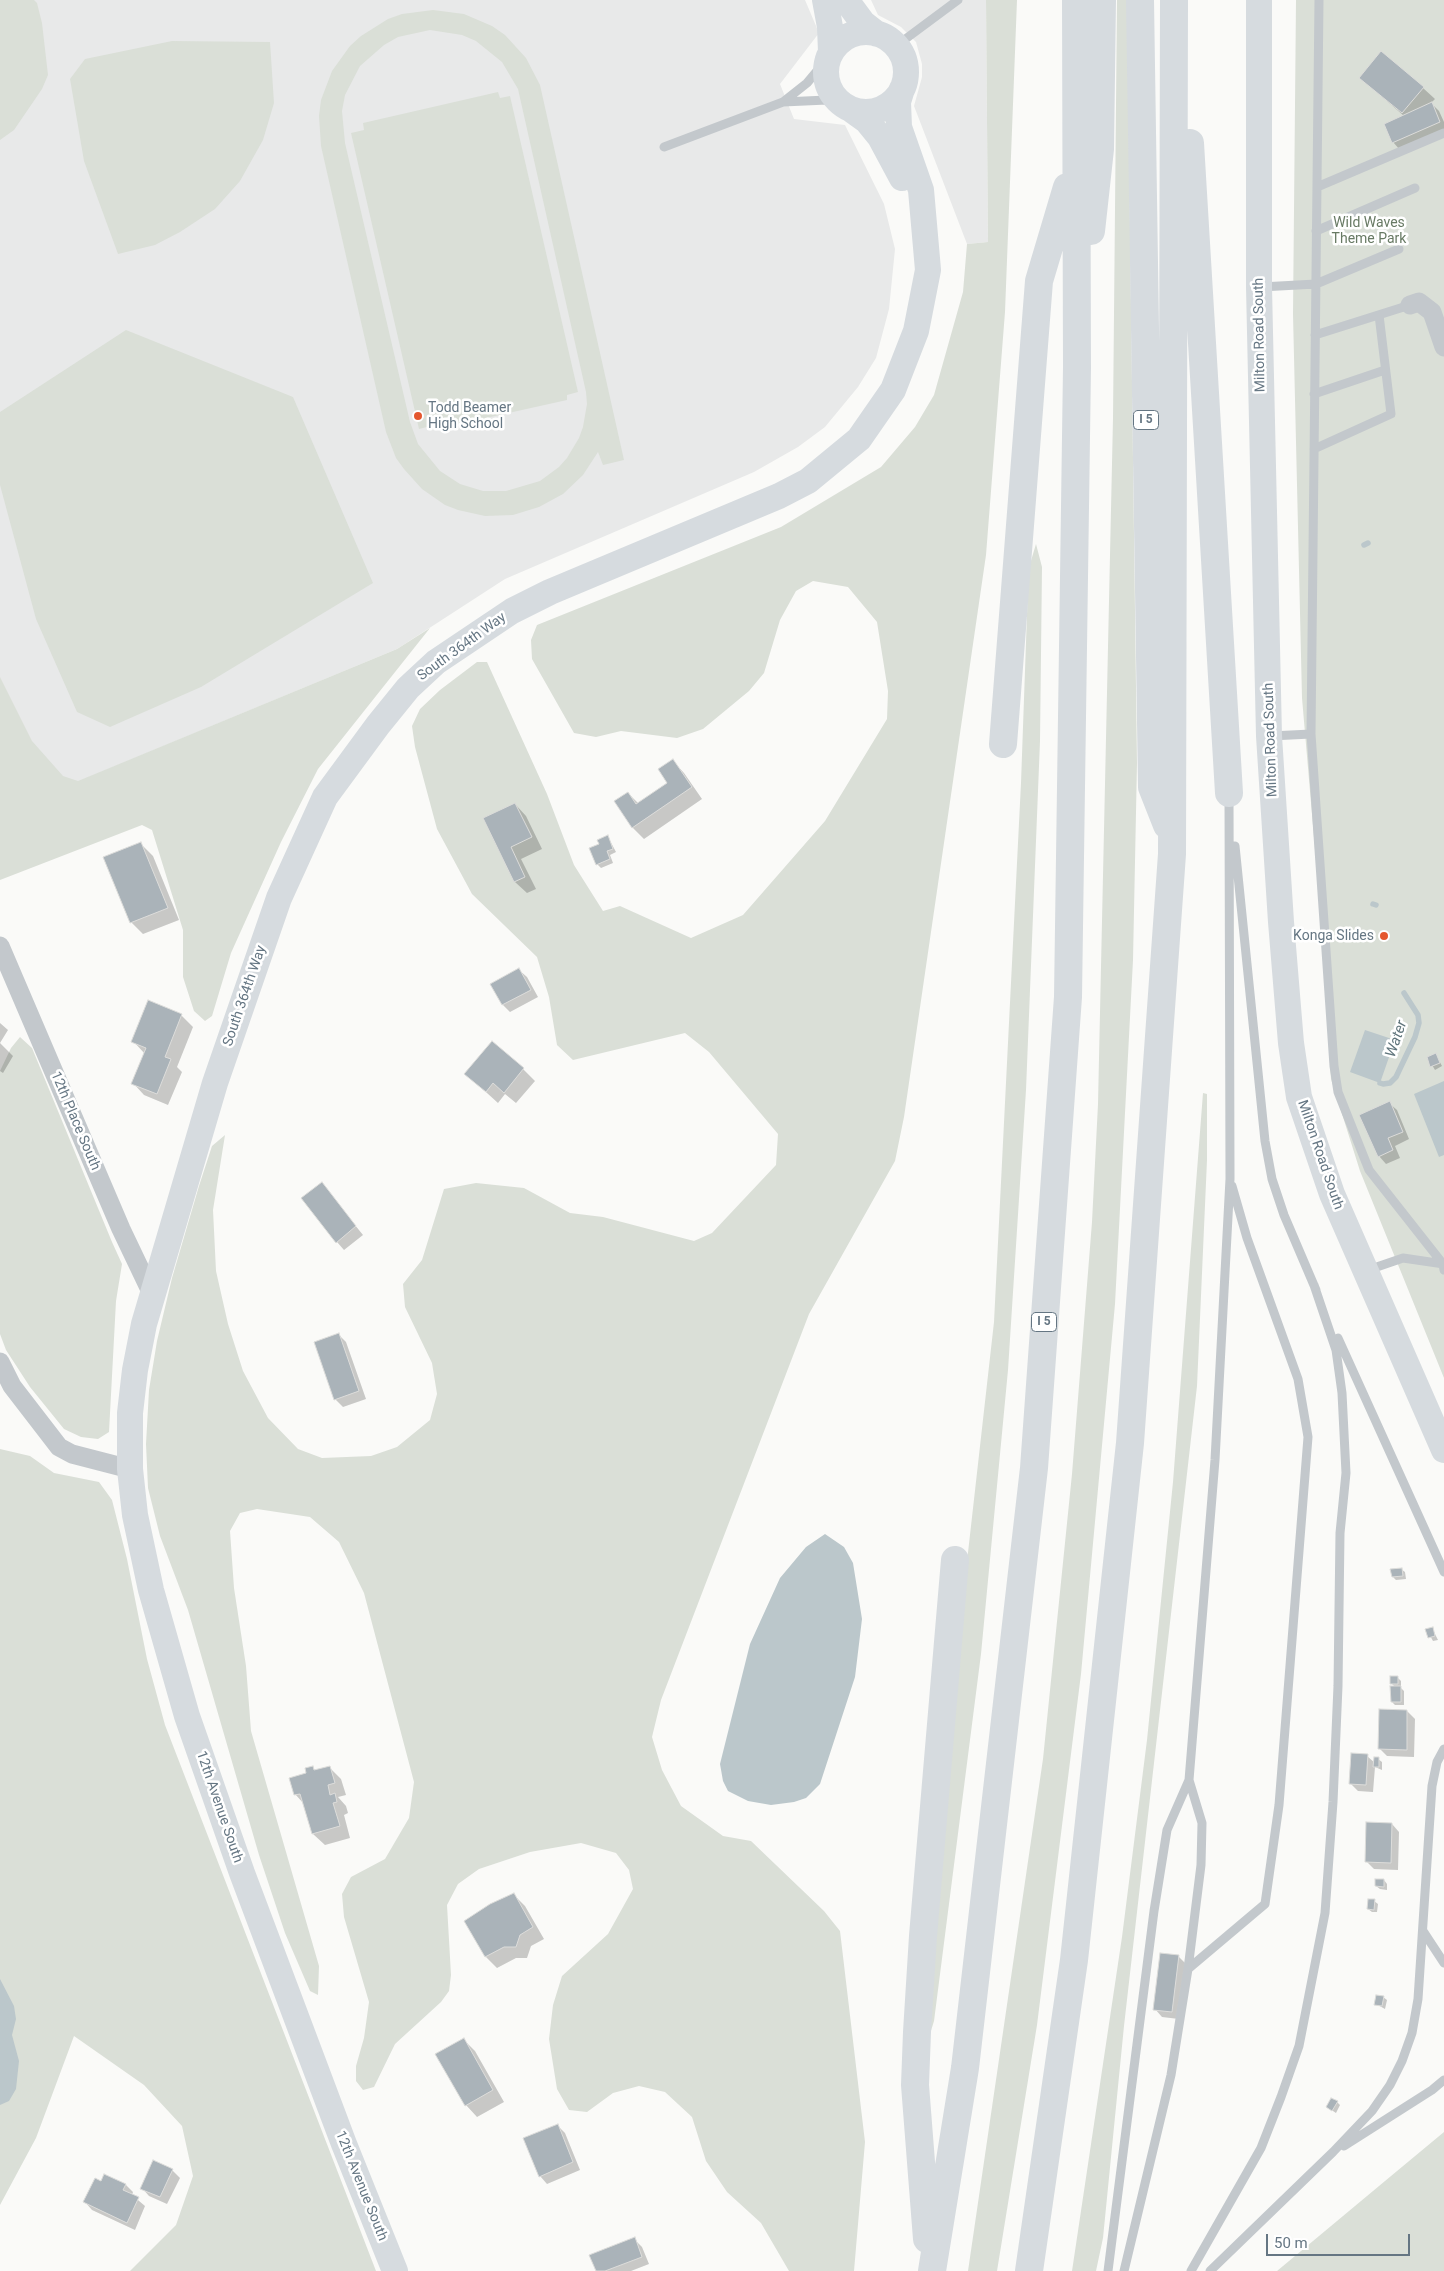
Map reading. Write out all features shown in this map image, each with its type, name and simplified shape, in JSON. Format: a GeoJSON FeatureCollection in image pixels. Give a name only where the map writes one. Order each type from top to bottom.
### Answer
{"type":"FeatureCollection","features":[{"type":"Feature","properties":{"kind":"highway","name":"I 5"},"geometry":{"type":"LineString","coordinates":[[931,2271],[965,2068],[1034,1468],[1068,997],[1077,367],[1076,0]]}},
{"type":"Feature","properties":{"kind":"highway","name":"I 5"},"geometry":{"type":"LineString","coordinates":[[1077,367],[1100,149],[1102,0]]}},
{"type":"Feature","properties":{"kind":"highway","name":"I 5"},"geometry":{"type":"LineString","coordinates":[[1140,0],[1152,787],[1172,835]]}},
{"type":"Feature","properties":{"kind":"highway","name":"I 5"},"geometry":{"type":"LineString","coordinates":[[1029,2271],[1074,1960],[1130,1443],[1172,835],[1174,0]]}},
{"type":"Feature","properties":{"kind":"highway"},"geometry":{"type":"LineString","coordinates":[[1182,0],[1229,793]]}},
{"type":"Feature","properties":{"kind":"highway"},"geometry":{"type":"LineString","coordinates":[[1003,744],[1039,281],[1076,159]]}},
{"type":"Feature","properties":{"kind":"highway"},"geometry":{"type":"LineString","coordinates":[[931,2271],[915,2086],[923,1936],[955,1560]]}},
{"type":"Feature","properties":{"kind":"street"},"geometry":{"type":"LineString","coordinates":[[825,0],[830,27],[830,55],[825,70],[827,83],[832,95],[847,107],[868,112],[882,109],[894,101],[902,89],[905,67],[887,40],[863,23],[846,0]]}},
{"type":"Feature","properties":{"kind":"street","name":"Milton Road South"},"geometry":{"type":"LineString","coordinates":[[1259,0],[1259,287],[1270,736],[1281,922],[1291,1042],[1299,1097],[1332,1194],[1444,1450]]}},
{"type":"Feature","properties":{"kind":"street"},"geometry":{"type":"LineString","coordinates":[[830,55],[843,39],[854,34],[866,32],[887,40]]}},
{"type":"Feature","properties":{"kind":"street","name":"South 364th Way"},"geometry":{"type":"LineString","coordinates":[[144,1324],[216,1083],[279,898],[325,797],[408,688],[436,662],[512,611],[550,592],[808,482],[859,439],[893,390],[916,331],[928,270],[926,234],[920,190],[899,127],[898,102],[902,89]]}},
{"type":"Feature","properties":{"kind":"street","name":"South 364th Way"},"geometry":{"type":"LineString","coordinates":[[847,107],[872,126],[889,152],[910,193],[926,234]]}},
{"type":"Feature","properties":{"kind":"street"},"geometry":{"type":"LineString","coordinates":[[1410,304],[1419,302],[1432,312],[1444,347]]}},
{"type":"Feature","properties":{"kind":"street","name":"12th Place South"},"geometry":{"type":"LineString","coordinates":[[0,946],[121,1229],[152,1294]]}},
{"type":"Feature","properties":{"kind":"street","name":"12th Avenue South"},"geometry":{"type":"LineString","coordinates":[[144,1324],[135,1370],[130,1413],[130,1469],[134,1516],[151,1590],[187,1716],[269,1945],[344,2144],[395,2271]]}},
{"type":"Feature","properties":{"kind":"street"},"geometry":{"type":"LineString","coordinates":[[0,1362],[12,1386],[59,1447],[80,1457],[130,1469]]}},
{"type":"Feature","properties":{"kind":"lane"},"geometry":{"type":"LineString","coordinates":[[887,40],[958,0]]}},
{"type":"Feature","properties":{"kind":"lane"},"geometry":{"type":"LineString","coordinates":[[1319,0],[1311,734],[1334,1066],[1338,1092],[1369,1170],[1444,1266]]}},
{"type":"Feature","properties":{"kind":"lane"},"geometry":{"type":"LineString","coordinates":[[783,102],[812,78],[830,55]]}},
{"type":"Feature","properties":{"kind":"lane"},"geometry":{"type":"LineString","coordinates":[[664,147],[783,102],[827,100],[847,107]]}},
{"type":"Feature","properties":{"kind":"lane"},"geometry":{"type":"LineString","coordinates":[[1317,187],[1444,133]]}},
{"type":"Feature","properties":{"kind":"lane"},"geometry":{"type":"LineString","coordinates":[[1316,231],[1416,188]]}},
{"type":"Feature","properties":{"kind":"lane"},"geometry":{"type":"LineString","coordinates":[[1259,287],[1316,284],[1399,249]]}},
{"type":"Feature","properties":{"kind":"lane"},"geometry":{"type":"LineString","coordinates":[[1315,335],[1410,304]]}},
{"type":"Feature","properties":{"kind":"lane"},"geometry":{"type":"LineString","coordinates":[[1314,448],[1390,414],[1378,315]]}},
{"type":"Feature","properties":{"kind":"lane"},"geometry":{"type":"LineString","coordinates":[[1314,394],[1385,370]]}},
{"type":"Feature","properties":{"kind":"lane"},"geometry":{"type":"LineString","coordinates":[[1270,736],[1311,734]]}},
{"type":"Feature","properties":{"kind":"lane"},"geometry":{"type":"LineString","coordinates":[[1108,2271],[1154,1911],[1167,1830],[1189,1780],[1215,1460],[1230,1179],[1229,793]]}},
{"type":"Feature","properties":{"kind":"lane"},"geometry":{"type":"LineString","coordinates":[[1229,793],[1265,1141],[1272,1179],[1281,1206],[1314,1285],[1444,1572]]}},
{"type":"Feature","properties":{"kind":"lane"},"geometry":{"type":"LineString","coordinates":[[1188,1969],[1265,1904],[1279,1805],[1308,1437],[1298,1379],[1247,1238],[1230,1179]]}},
{"type":"Feature","properties":{"kind":"lane"},"geometry":{"type":"LineString","coordinates":[[1366,1271],[1403,1258],[1444,1266]]}},
{"type":"Feature","properties":{"kind":"lane"},"geometry":{"type":"LineString","coordinates":[[1190,2271],[1261,2148],[1281,2097],[1299,2046],[1325,1913],[1333,1802],[1338,1686],[1340,1533],[1346,1473],[1342,1393],[1336,1350],[1314,1285]]}},
{"type":"Feature","properties":{"kind":"lane"},"geometry":{"type":"LineString","coordinates":[[1210,2271],[1333,2152],[1372,2111],[1390,2085],[1402,2061],[1412,2033],[1418,1999],[1432,1786],[1437,1762],[1444,1749]]}},
{"type":"Feature","properties":{"kind":"lane"},"geometry":{"type":"LineString","coordinates":[[1124,2271],[1171,2075],[1188,1969],[1201,1865],[1202,1822],[1189,1780]]}},
{"type":"Feature","properties":{"kind":"lane"},"geometry":{"type":"LineString","coordinates":[[1423,1931],[1444,1963]]}},
{"type":"Feature","properties":{"kind":"lane"},"geometry":{"type":"LineString","coordinates":[[1333,2152],[1432,2090],[1444,2080]]}},
{"type":"Feature","properties":{"kind":"shaded area","name":"Todd Beamer High School"},"geometry":{"type":"Polygon","coordinates":[[[0,0],[805,0],[819,33],[780,84],[794,119],[845,125],[884,204],[895,249],[889,309],[876,358],[858,387],[825,427],[798,447],[754,472],[505,579],[397,649],[0,814],[0,0]]]}},
{"type":"Feature","properties":{"kind":"shaded area"},"geometry":{"type":"Polygon","coordinates":[[[871,0],[986,0],[988,242],[967,244],[914,106],[922,77],[922,64],[916,42],[901,27],[878,15],[871,0]]]}},
{"type":"Feature","properties":{"kind":"shaded area"},"geometry":{"type":"Polygon","coordinates":[[[1365,1030],[1395,1040],[1380,1083],[1350,1072],[1365,1030]]]}},
{"type":"Feature","properties":{"kind":"shaded area"},"geometry":{"type":"Polygon","coordinates":[[[1444,1081],[1444,1155],[1439,1157],[1414,1094],[1444,1081]]]}},
{"type":"Feature","properties":{"kind":"shaded area"},"geometry":{"type":"Polygon","coordinates":[[[825,1534],[844,1547],[853,1563],[862,1619],[855,1677],[820,1784],[806,1798],[794,1802],[771,1805],[748,1801],[728,1791],[723,1781],[720,1764],[750,1644],[780,1578],[806,1547],[825,1534]]]}},
{"type":"Feature","properties":{"kind":"shaded area"},"geometry":{"type":"Polygon","coordinates":[[[0,1979],[14,2006],[16,2019],[12,2035],[19,2061],[16,2089],[9,2101],[0,2105],[0,1979]]]}},
{"type":"Feature","properties":{"kind":"green space"},"geometry":{"type":"Polygon","coordinates":[[[0,0],[34,0],[37,3],[42,23],[48,75],[42,89],[14,130],[0,140],[0,0]]]}},
{"type":"Feature","properties":{"kind":"green space"},"geometry":{"type":"Polygon","coordinates":[[[986,0],[1017,0],[1005,312],[986,555],[904,1117],[895,1161],[809,1314],[661,1700],[652,1737],[662,1770],[681,1806],[723,1836],[751,1841],[824,1911],[840,1931],[865,2142],[854,2271],[789,2271],[761,2223],[727,2192],[706,2161],[692,2117],[665,2092],[639,2086],[613,2093],[587,2112],[569,2110],[557,2089],[549,2039],[553,2005],[562,1976],[608,1934],[633,1889],[629,1870],[616,1853],[581,1843],[530,1852],[479,1869],[458,1884],[447,1905],[451,1975],[449,1991],[441,2002],[395,2044],[374,2087],[363,2090],[356,2081],[356,2066],[364,2038],[369,2002],[344,1917],[342,1894],[351,1877],[385,1859],[409,1818],[414,1782],[364,1593],[339,1542],[310,1517],[257,1509],[240,1513],[230,1531],[234,1588],[246,1666],[251,1731],[319,1966],[318,1995],[310,1991],[285,1933],[259,1855],[188,1610],[160,1536],[148,1488],[146,1444],[149,1390],[157,1341],[172,1278],[199,1186],[212,1146],[225,1135],[213,1210],[216,1271],[228,1324],[243,1371],[268,1418],[298,1449],[322,1458],[371,1456],[397,1447],[430,1420],[437,1394],[432,1363],[405,1307],[403,1284],[422,1260],[444,1189],[476,1183],[524,1188],[570,1213],[603,1217],[694,1241],[712,1233],[776,1165],[778,1134],[709,1052],[685,1033],[573,1060],[557,1045],[549,997],[537,957],[472,894],[437,829],[415,747],[412,726],[420,709],[440,690],[477,662],[487,662],[547,794],[574,865],[603,911],[620,906],[691,938],[743,915],[825,821],[887,719],[888,691],[877,622],[848,587],[813,581],[796,591],[780,620],[764,673],[749,691],[703,729],[677,738],[621,731],[596,737],[574,733],[532,659],[531,640],[537,625],[781,527],[881,467],[915,427],[934,395],[963,292],[967,244],[988,242],[986,0]]]}},
{"type":"Feature","properties":{"kind":"green space"},"geometry":{"type":"Polygon","coordinates":[[[1117,0],[1127,0],[1137,763],[1133,960],[1115,1304],[1081,1674],[1037,2025],[997,2271],[968,2271],[1043,1759],[1072,1474],[1092,1222],[1098,1104],[1113,418],[1117,0]]]}},
{"type":"Feature","properties":{"kind":"green space","name":"Wild Waves Theme Park"},"geometry":{"type":"Polygon","coordinates":[[[1296,0],[1444,0],[1444,1378],[1360,1171],[1331,1079],[1321,919],[1302,698],[1293,314],[1296,0]]]}},
{"type":"Feature","properties":{"kind":"green space"},"geometry":{"type":"Polygon","coordinates":[[[433,10],[464,14],[492,26],[505,35],[526,58],[540,85],[624,460],[603,465],[598,452],[583,475],[563,494],[539,507],[513,515],[485,516],[445,505],[422,489],[396,458],[386,432],[321,146],[319,116],[321,100],[332,71],[350,46],[361,36],[388,19],[402,14],[433,10]],[[430,30],[398,37],[384,45],[360,66],[345,95],[342,111],[345,143],[410,422],[418,444],[440,471],[460,484],[483,491],[506,491],[540,481],[559,467],[567,458],[583,427],[587,404],[586,392],[518,89],[502,62],[476,41],[462,35],[430,30]]]}},
{"type":"Feature","properties":{"kind":"green space"},"geometry":{"type":"Polygon","coordinates":[[[172,41],[270,42],[274,103],[263,140],[240,181],[215,209],[180,232],[155,245],[118,254],[84,161],[70,79],[85,59],[172,41]]]}},
{"type":"Feature","properties":{"kind":"green space"},"geometry":{"type":"Polygon","coordinates":[[[498,92],[500,98],[510,96],[578,392],[567,395],[567,400],[432,430],[431,426],[419,429],[351,133],[364,130],[363,123],[498,92]]]}},
{"type":"Feature","properties":{"kind":"green space"},"geometry":{"type":"Polygon","coordinates":[[[126,330],[293,397],[373,583],[201,687],[110,727],[77,712],[36,619],[0,485],[0,412],[126,330]]]}},
{"type":"Feature","properties":{"kind":"green space"},"geometry":{"type":"Polygon","coordinates":[[[1036,544],[1042,567],[1040,741],[1026,1090],[1008,1370],[981,1654],[934,2021],[921,2063],[927,1916],[994,1322],[1021,783],[1028,586],[1030,564],[1036,544]]]}},
{"type":"Feature","properties":{"kind":"green space"},"geometry":{"type":"Polygon","coordinates":[[[430,628],[318,769],[281,842],[231,953],[212,1016],[205,1021],[194,1011],[183,977],[183,930],[152,830],[142,825],[0,880],[0,677],[32,741],[63,776],[78,781],[397,649],[430,628]]]}},
{"type":"Feature","properties":{"kind":"green space"},"geometry":{"type":"Polygon","coordinates":[[[20,1037],[32,1048],[122,1264],[116,1301],[109,1432],[98,1439],[81,1437],[64,1429],[30,1387],[6,1350],[0,1334],[0,1071],[11,1048],[20,1037]]]}},
{"type":"Feature","properties":{"kind":"green space"},"geometry":{"type":"Polygon","coordinates":[[[1203,1093],[1207,1094],[1207,1160],[1197,1386],[1124,2026],[1103,2238],[1096,2271],[1072,2271],[1122,1937],[1147,1740],[1173,1482],[1203,1093]]]}},
{"type":"Feature","properties":{"kind":"green space"},"geometry":{"type":"Polygon","coordinates":[[[0,1449],[30,1456],[54,1473],[99,1482],[112,1500],[127,1559],[147,1659],[165,1725],[376,2271],[130,2271],[176,2225],[193,2176],[182,2126],[144,2085],[74,2036],[36,2138],[0,2205],[0,1449]]]}},
{"type":"Feature","properties":{"kind":"green space"},"geometry":{"type":"Polygon","coordinates":[[[1444,2132],[1444,2271],[1277,2271],[1385,2181],[1444,2132]]]}},
{"type":"Feature","properties":{"kind":"building"},"geometry":{"type":"Polygon","coordinates":[[[1381,51],[1424,87],[1402,113],[1359,78],[1381,51]]]}},
{"type":"Feature","properties":{"kind":"building"},"geometry":{"type":"Polygon","coordinates":[[[1432,102],[1440,122],[1392,143],[1384,124],[1432,102]]]}},
{"type":"Feature","properties":{"kind":"building"},"geometry":{"type":"Polygon","coordinates":[[[673,759],[692,787],[632,828],[614,801],[628,792],[636,804],[667,783],[658,769],[673,759]]]}},
{"type":"Feature","properties":{"kind":"building"},"geometry":{"type":"Polygon","coordinates":[[[515,803],[532,837],[511,847],[525,877],[514,882],[483,818],[515,803]]]}},
{"type":"Feature","properties":{"kind":"building"},"geometry":{"type":"Polygon","coordinates":[[[608,835],[613,849],[607,851],[610,859],[596,865],[589,848],[599,844],[597,840],[608,835]]]}},
{"type":"Feature","properties":{"kind":"building"},"geometry":{"type":"Polygon","coordinates":[[[141,842],[168,908],[130,923],[103,857],[141,842]]]}},
{"type":"Feature","properties":{"kind":"building"},"geometry":{"type":"Polygon","coordinates":[[[519,968],[531,990],[502,1005],[490,984],[519,968]]]}},
{"type":"Feature","properties":{"kind":"building"},"geometry":{"type":"Polygon","coordinates":[[[148,1000],[182,1014],[165,1057],[171,1059],[157,1094],[131,1084],[146,1048],[131,1042],[148,1000]]]}},
{"type":"Feature","properties":{"kind":"building"},"geometry":{"type":"Polygon","coordinates":[[[492,1041],[524,1068],[504,1093],[493,1083],[486,1092],[464,1074],[492,1041]]]}},
{"type":"Feature","properties":{"kind":"building"},"geometry":{"type":"Polygon","coordinates":[[[1436,1053],[1440,1063],[1430,1067],[1427,1057],[1436,1053]]]}},
{"type":"Feature","properties":{"kind":"building"},"geometry":{"type":"Polygon","coordinates":[[[1390,1101],[1403,1132],[1388,1138],[1393,1150],[1378,1157],[1359,1115],[1390,1101]]]}},
{"type":"Feature","properties":{"kind":"building"},"geometry":{"type":"Polygon","coordinates":[[[322,1182],[356,1226],[336,1243],[301,1198],[322,1182]]]}},
{"type":"Feature","properties":{"kind":"building"},"geometry":{"type":"Polygon","coordinates":[[[339,1333],[359,1391],[334,1400],[314,1342],[339,1333]]]}},
{"type":"Feature","properties":{"kind":"building"},"geometry":{"type":"Polygon","coordinates":[[[1402,1568],[1403,1576],[1392,1577],[1390,1569],[1402,1568]]]}},
{"type":"Feature","properties":{"kind":"building"},"geometry":{"type":"Polygon","coordinates":[[[1433,1627],[1435,1636],[1428,1638],[1425,1629],[1433,1627]]]}},
{"type":"Feature","properties":{"kind":"building"},"geometry":{"type":"Polygon","coordinates":[[[1390,1676],[1398,1676],[1398,1684],[1390,1684],[1390,1676]]]}},
{"type":"Feature","properties":{"kind":"building"},"geometry":{"type":"Polygon","coordinates":[[[1390,1686],[1401,1686],[1401,1702],[1391,1702],[1390,1686]]]}},
{"type":"Feature","properties":{"kind":"building"},"geometry":{"type":"Polygon","coordinates":[[[1379,1709],[1407,1710],[1407,1750],[1378,1749],[1379,1709]]]}},
{"type":"Feature","properties":{"kind":"building"},"geometry":{"type":"Polygon","coordinates":[[[1351,1753],[1368,1754],[1366,1785],[1349,1784],[1351,1753]]]}},
{"type":"Feature","properties":{"kind":"building"},"geometry":{"type":"Polygon","coordinates":[[[1374,1757],[1379,1757],[1379,1767],[1373,1767],[1374,1757]]]}},
{"type":"Feature","properties":{"kind":"building"},"geometry":{"type":"Polygon","coordinates":[[[313,1766],[314,1770],[330,1766],[335,1783],[328,1785],[330,1795],[335,1793],[337,1802],[333,1803],[340,1826],[312,1834],[300,1794],[294,1795],[289,1778],[306,1773],[305,1768],[313,1766]]]}},
{"type":"Feature","properties":{"kind":"building"},"geometry":{"type":"Polygon","coordinates":[[[1366,1822],[1392,1823],[1391,1863],[1365,1862],[1366,1822]]]}},
{"type":"Feature","properties":{"kind":"building"},"geometry":{"type":"Polygon","coordinates":[[[1375,1879],[1384,1879],[1384,1887],[1375,1886],[1375,1879]]]}},
{"type":"Feature","properties":{"kind":"building"},"geometry":{"type":"Polygon","coordinates":[[[514,1893],[533,1927],[520,1935],[516,1947],[504,1947],[485,1957],[464,1921],[490,1904],[514,1893]]]}},
{"type":"Feature","properties":{"kind":"building"},"geometry":{"type":"Polygon","coordinates":[[[1368,1899],[1375,1899],[1374,1910],[1367,1909],[1368,1899]]]}},
{"type":"Feature","properties":{"kind":"building"},"geometry":{"type":"Polygon","coordinates":[[[1160,1953],[1179,1955],[1172,2012],[1153,2010],[1160,1953]]]}},
{"type":"Feature","properties":{"kind":"building"},"geometry":{"type":"Polygon","coordinates":[[[1376,1995],[1384,1996],[1382,2006],[1374,2005],[1376,1995]]]}},
{"type":"Feature","properties":{"kind":"building"},"geometry":{"type":"Polygon","coordinates":[[[464,2038],[493,2090],[465,2106],[435,2054],[464,2038]]]}},
{"type":"Feature","properties":{"kind":"building"},"geometry":{"type":"Polygon","coordinates":[[[1331,2098],[1338,2101],[1332,2111],[1326,2107],[1331,2098]]]}},
{"type":"Feature","properties":{"kind":"building"},"geometry":{"type":"Polygon","coordinates":[[[558,2124],[573,2162],[539,2177],[523,2138],[558,2124]]]}},
{"type":"Feature","properties":{"kind":"building"},"geometry":{"type":"Polygon","coordinates":[[[153,2160],[173,2169],[160,2197],[140,2189],[153,2160]]]}},
{"type":"Feature","properties":{"kind":"building"},"geometry":{"type":"Polygon","coordinates":[[[104,2174],[126,2184],[123,2190],[139,2197],[127,2223],[83,2202],[95,2178],[101,2181],[104,2174]]]}},
{"type":"Feature","properties":{"kind":"building"},"geometry":{"type":"Polygon","coordinates":[[[635,2237],[642,2257],[605,2271],[596,2271],[589,2255],[635,2237]]]}},
{"type":"Feature","properties":{"kind":"waterway"},"geometry":{"type":"LineString","coordinates":[[1364,545],[1368,543]]}},
{"type":"Feature","properties":{"kind":"waterway","name":"Water"},"geometry":{"type":"LineString","coordinates":[[1380,1083],[1390,1083],[1396,1077],[1415,1037],[1419,1023],[1418,1015],[1404,993]]}},
{"type":"Feature","properties":{"kind":"place","name":"Todd Beamer High School"},"geometry":{"type":"Point","coordinates":[418,416]}},
{"type":"Feature","properties":{"kind":"place","name":"Konga Slides"},"geometry":{"type":"Point","coordinates":[1384,936]}}]}
